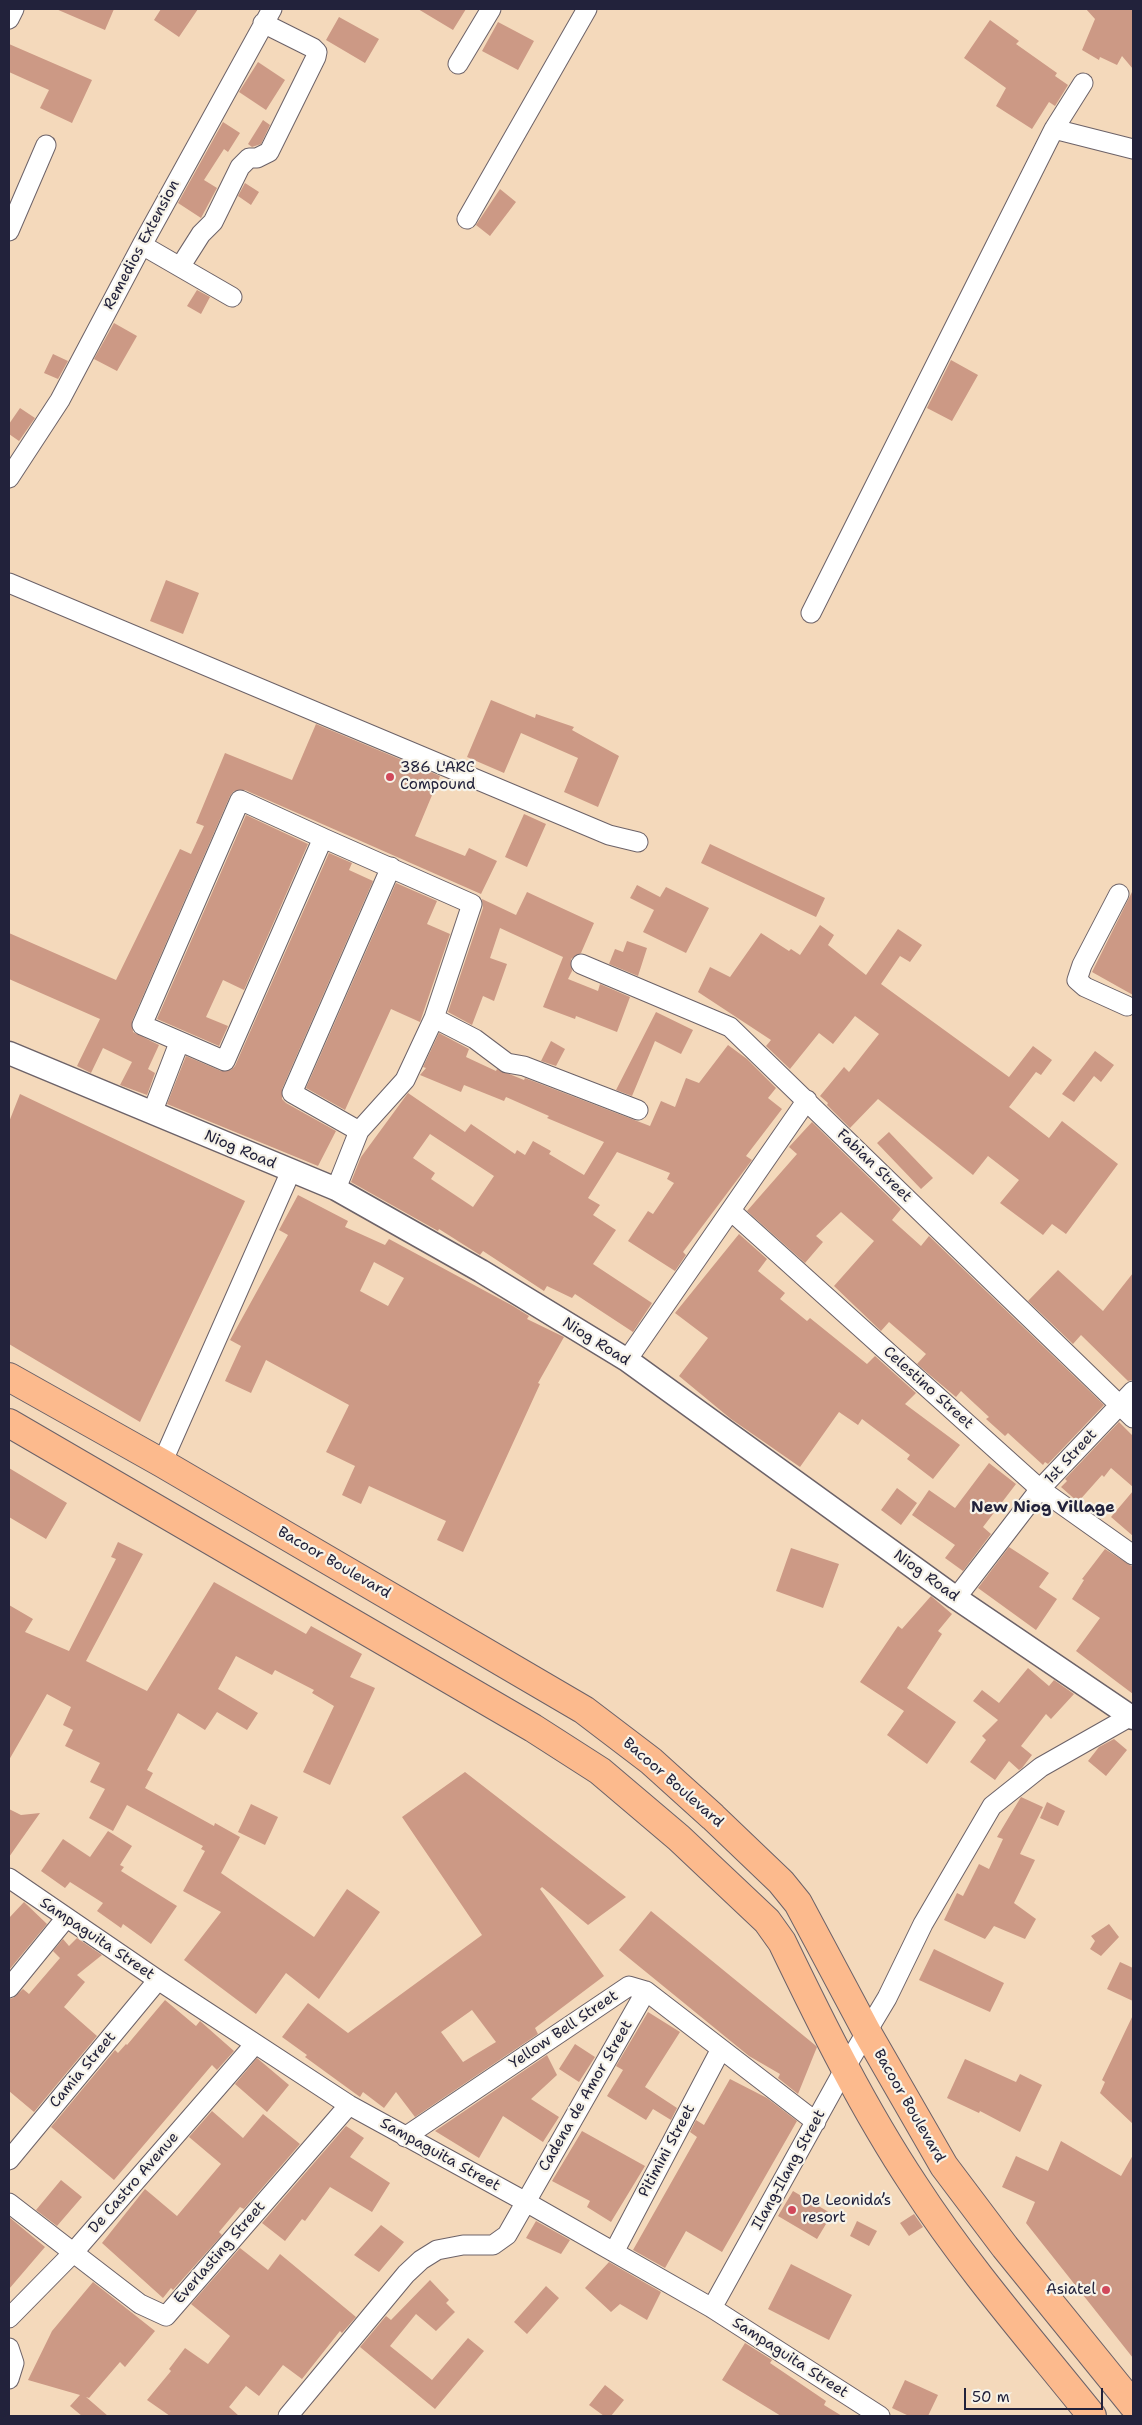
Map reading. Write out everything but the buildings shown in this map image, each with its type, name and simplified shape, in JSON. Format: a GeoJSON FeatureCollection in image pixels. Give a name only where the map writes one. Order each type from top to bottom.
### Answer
{"type":"FeatureCollection","features":[{"type":"Feature","properties":{"kind":"main road","name":"Bacoor Boulevard"},"geometry":{"type":"LineString","coordinates":[[9,1377],[162,1463],[584,1710],[621,1737],[695,1800],[781,1882],[798,1904],[868,2034],[944,2166],[1006,2248],[1133,2405]]}},
{"type":"Feature","properties":{"kind":"main road"},"geometry":{"type":"LineString","coordinates":[[9,1423],[145,1500],[533,1728],[600,1771],[679,1838],[767,1921],[782,1942],[865,2106],[919,2193],[974,2272],[1092,2416]]}},
{"type":"Feature","properties":{"kind":"main road"},"geometry":{"type":"LineString","coordinates":[[145,1500],[162,1463]]}},
{"type":"Feature","properties":{"kind":"main road"},"geometry":{"type":"LineString","coordinates":[[1058,2373],[1089,2351]]}},
{"type":"Feature","properties":{"kind":"street"},"geometry":{"type":"LineString","coordinates":[[9,18],[14,9]]}},
{"type":"Feature","properties":{"kind":"street"},"geometry":{"type":"LineString","coordinates":[[458,64],[491,9]]}},
{"type":"Feature","properties":{"kind":"street"},"geometry":{"type":"LineString","coordinates":[[467,219],[587,9]]}},
{"type":"Feature","properties":{"kind":"street"},"geometry":{"type":"LineString","coordinates":[[180,267],[201,234],[213,222],[240,166],[249,158],[257,158],[269,152],[316,57],[317,52],[313,48],[267,16]]}},
{"type":"Feature","properties":{"kind":"street","name":"Remedios Extension"},"geometry":{"type":"LineString","coordinates":[[9,478],[60,400],[267,16]]}},
{"type":"Feature","properties":{"kind":"street"},"geometry":{"type":"LineString","coordinates":[[811,613],[1054,129],[1083,83]]}},
{"type":"Feature","properties":{"kind":"street"},"geometry":{"type":"LineString","coordinates":[[1054,129],[1133,149]]}},
{"type":"Feature","properties":{"kind":"street"},"geometry":{"type":"LineString","coordinates":[[9,231],[46,145]]}},
{"type":"Feature","properties":{"kind":"street"},"geometry":{"type":"LineString","coordinates":[[142,245],[232,297]]}},
{"type":"Feature","properties":{"kind":"street"},"geometry":{"type":"LineString","coordinates":[[9,584],[609,835],[638,842]]}},
{"type":"Feature","properties":{"kind":"street"},"geometry":{"type":"LineString","coordinates":[[323,838],[225,1061],[179,1043],[142,1025],[240,800],[323,838],[391,866],[472,904],[434,1018],[405,1080],[359,1131],[336,1189]]}},
{"type":"Feature","properties":{"kind":"street"},"geometry":{"type":"LineString","coordinates":[[359,1131],[292,1093],[391,866]]}},
{"type":"Feature","properties":{"kind":"street"},"geometry":{"type":"LineString","coordinates":[[1119,894],[1082,965],[1077,980],[1085,987],[1131,1002]]}},
{"type":"Feature","properties":{"kind":"street","name":"Fabian Street"},"geometry":{"type":"LineString","coordinates":[[581,964],[730,1027],[1127,1411]]}},
{"type":"Feature","properties":{"kind":"street"},"geometry":{"type":"LineString","coordinates":[[434,1018],[475,1039],[507,1062],[524,1066],[638,1110]]}},
{"type":"Feature","properties":{"kind":"street"},"geometry":{"type":"LineString","coordinates":[[152,1113],[179,1043]]}},
{"type":"Feature","properties":{"kind":"street","name":"Niog Road"},"geometry":{"type":"LineString","coordinates":[[9,1053],[291,1172],[336,1189],[481,1271],[627,1360],[956,1598],[1132,1717]]}},
{"type":"Feature","properties":{"kind":"street"},"geometry":{"type":"LineString","coordinates":[[627,1360],[807,1100]]}},
{"type":"Feature","properties":{"kind":"street"},"geometry":{"type":"LineString","coordinates":[[162,1463],[291,1172]]}},
{"type":"Feature","properties":{"kind":"street","name":"Celestino Street"},"geometry":{"type":"LineString","coordinates":[[731,1211],[1040,1489],[1133,1555]]}},
{"type":"Feature","properties":{"kind":"street","name":"1st Street"},"geometry":{"type":"LineString","coordinates":[[956,1598],[1040,1489],[1127,1411],[1133,1391]]}},
{"type":"Feature","properties":{"kind":"street","name":"Ilang-Ilang Street"},"geometry":{"type":"LineString","coordinates":[[712,2308],[845,2068],[868,2034],[922,1924],[992,1806],[1041,1767],[1132,1717]]}},
{"type":"Feature","properties":{"kind":"street","name":"Sampaguita Street"},"geometry":{"type":"LineString","coordinates":[[9,1878],[158,1980],[349,2105],[526,2202],[712,2308],[880,2416]]}},
{"type":"Feature","properties":{"kind":"street"},"geometry":{"type":"LineString","coordinates":[[9,1988],[66,1918]]}},
{"type":"Feature","properties":{"kind":"street","name":"Camia Street"},"geometry":{"type":"LineString","coordinates":[[9,2160],[158,1980]]}},
{"type":"Feature","properties":{"kind":"street","name":"Yellow Bell Street"},"geometry":{"type":"LineString","coordinates":[[405,2137],[629,1986],[646,1991]]}},
{"type":"Feature","properties":{"kind":"street"},"geometry":{"type":"LineString","coordinates":[[646,1991],[816,2122]]}},
{"type":"Feature","properties":{"kind":"street","name":"Cadena de Amor Street"},"geometry":{"type":"LineString","coordinates":[[288,2416],[406,2274],[421,2260],[437,2250],[463,2245],[493,2245],[507,2235],[646,1991]]}},
{"type":"Feature","properties":{"kind":"street","name":"De Castro Avenue"},"geometry":{"type":"LineString","coordinates":[[9,2318],[72,2254],[255,2044]]}},
{"type":"Feature","properties":{"kind":"street","name":"Pitimini Street"},"geometry":{"type":"LineString","coordinates":[[614,2252],[721,2050]]}},
{"type":"Feature","properties":{"kind":"street","name":"Everlasting Street"},"geometry":{"type":"LineString","coordinates":[[72,2254],[140,2304],[166,2316],[349,2105]]}},
{"type":"Feature","properties":{"kind":"street"},"geometry":{"type":"LineString","coordinates":[[9,2203],[72,2254]]}},
{"type":"Feature","properties":{"kind":"street"},"geometry":{"type":"LineString","coordinates":[[9,2348],[14,2363],[9,2379]]}},
{"type":"Feature","properties":{"kind":"place","name":"386 L'ARC Compound"},"geometry":{"type":"Point","coordinates":[390,777]}},
{"type":"Feature","properties":{"kind":"place","name":"De Leonida’s resort"},"geometry":{"type":"Point","coordinates":[792,2210]}},
{"type":"Feature","properties":{"kind":"place","name":"Asiatel"},"geometry":{"type":"Point","coordinates":[1106,2290]}},
{"type":"Feature","properties":{"kind":"district","name":"New Niog Village"},"geometry":{"type":"Point","coordinates":[1043,1508]}}]}
